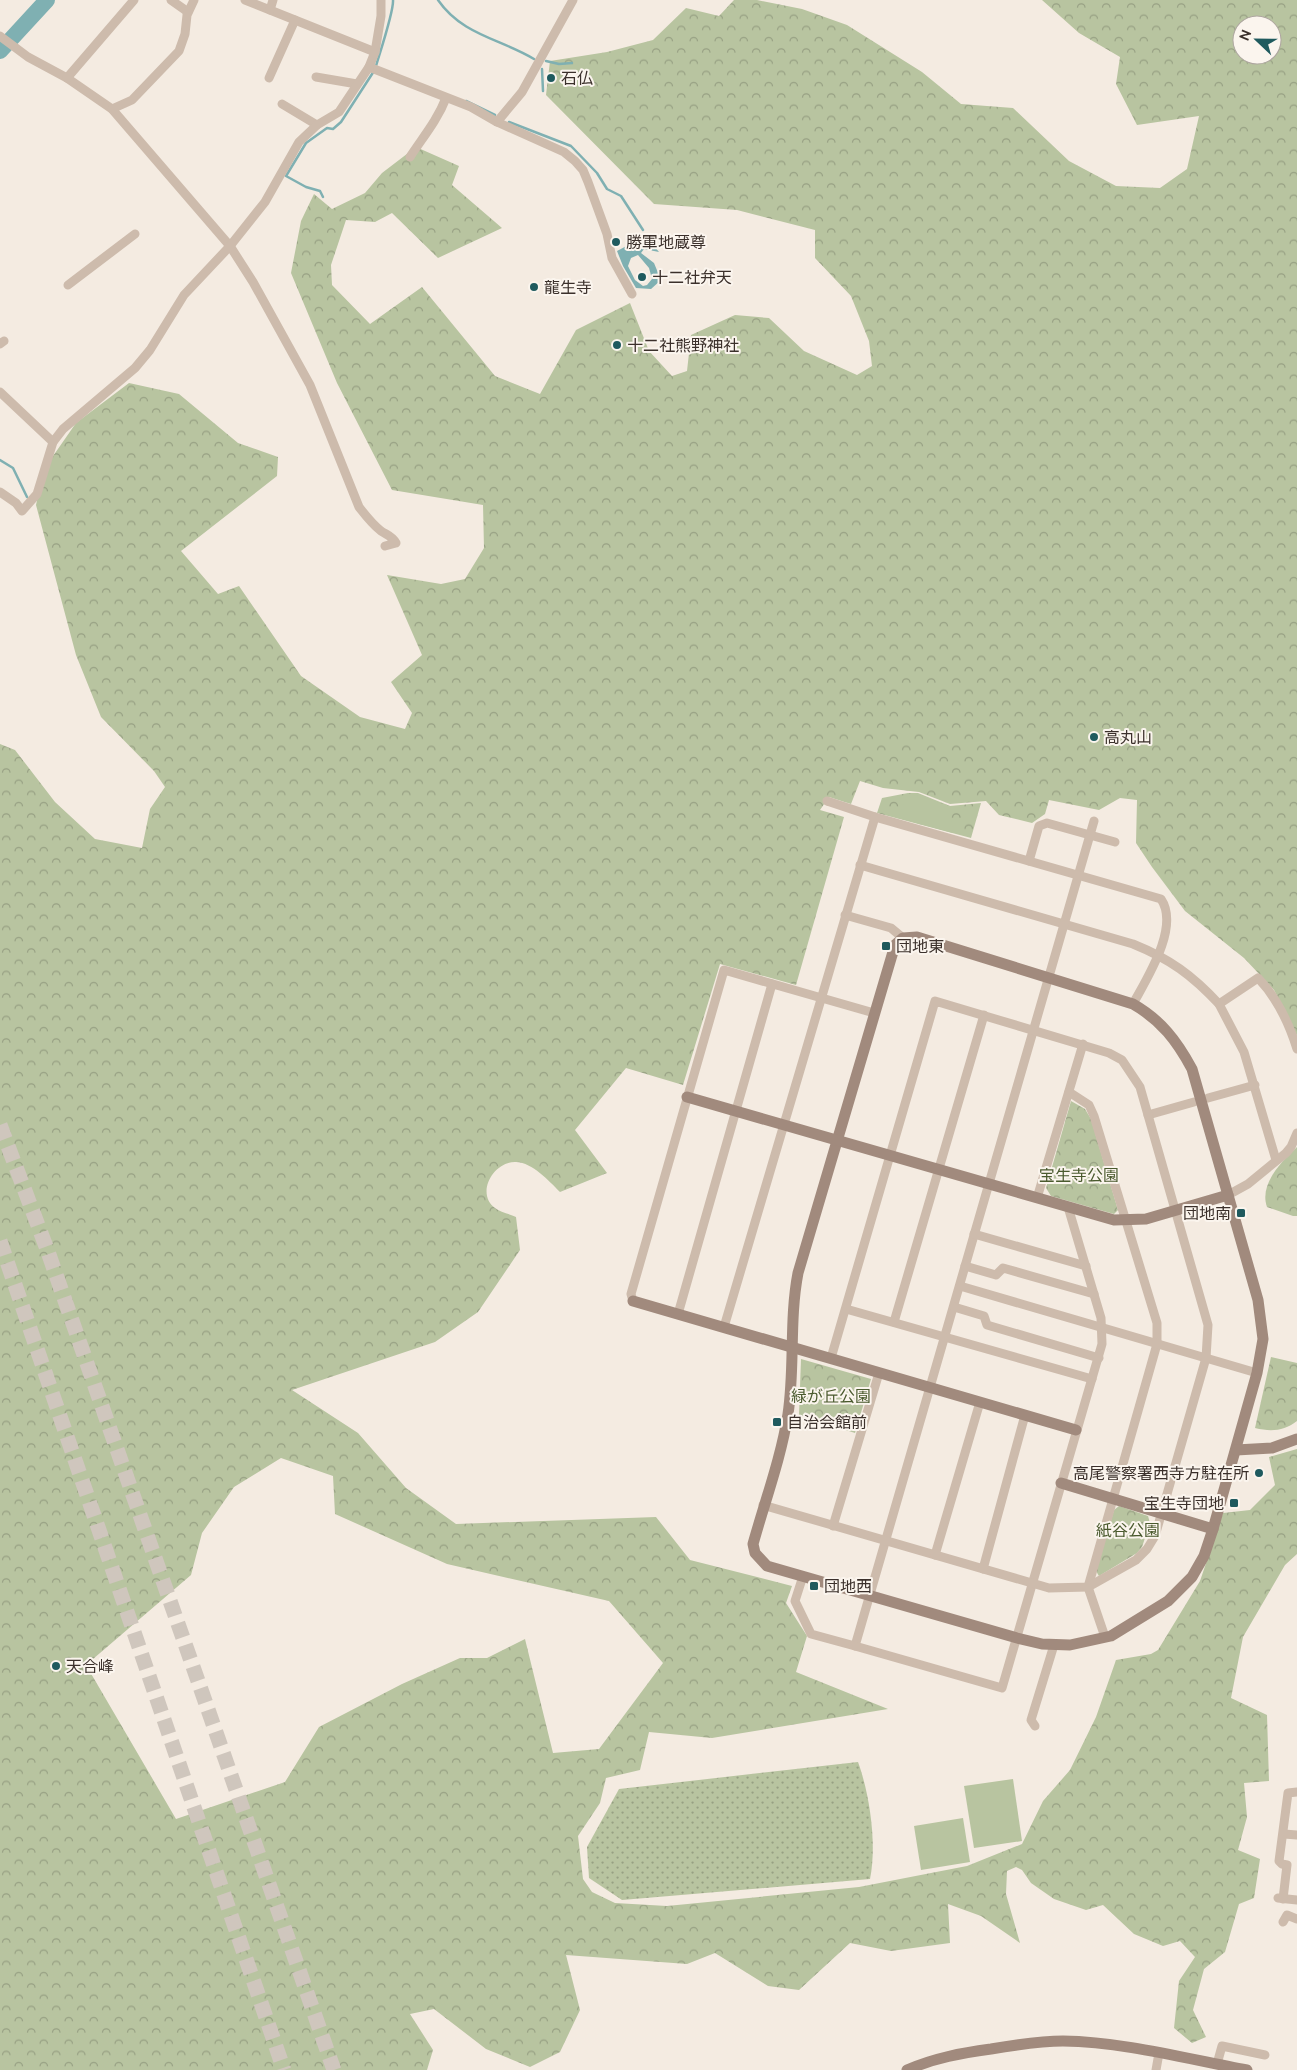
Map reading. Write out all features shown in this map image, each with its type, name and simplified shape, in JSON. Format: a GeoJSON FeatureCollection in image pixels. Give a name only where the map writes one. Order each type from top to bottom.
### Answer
{"type":"FeatureCollection","features":[{"type":"Feature","properties":{"kind":"street"},"geometry":{"type":"LineString","coordinates":[[67,78],[134,0]]}},
{"type":"Feature","properties":{"kind":"street"},"geometry":{"type":"LineString","coordinates":[[171,0],[188,12]]}},
{"type":"Feature","properties":{"kind":"street"},"geometry":{"type":"LineString","coordinates":[[112,109],[132,100],[179,51],[185,34],[188,12],[194,0]]}},
{"type":"Feature","properties":{"kind":"street"},"geometry":{"type":"LineString","coordinates":[[245,0],[374,52]]}},
{"type":"Feature","properties":{"kind":"street"},"geometry":{"type":"LineString","coordinates":[[270,10],[273,0]]}},
{"type":"Feature","properties":{"kind":"street"},"geometry":{"type":"LineString","coordinates":[[0,492],[16,503],[22,511],[40,488],[53,442],[69,423],[135,368],[150,350],[184,295],[230,246],[264,202],[299,142],[317,125],[339,112],[369,67],[381,16],[381,0]]}},
{"type":"Feature","properties":{"kind":"street"},"geometry":{"type":"LineString","coordinates":[[497,122],[522,92],[573,0]]}},
{"type":"Feature","properties":{"kind":"street"},"geometry":{"type":"LineString","coordinates":[[269,78],[295,20]]}},
{"type":"Feature","properties":{"kind":"street"},"geometry":{"type":"LineString","coordinates":[[0,36],[20,51],[67,78],[112,109],[230,246],[253,282],[310,385],[359,507],[369,521],[383,532],[392,536],[396,543],[385,546]]}},
{"type":"Feature","properties":{"kind":"street"},"geometry":{"type":"LineString","coordinates":[[369,67],[471,107],[497,122],[564,152],[583,170],[598,206],[612,258],[632,294]]}},
{"type":"Feature","properties":{"kind":"street"},"geometry":{"type":"LineString","coordinates":[[316,78],[357,84]]}},
{"type":"Feature","properties":{"kind":"street"},"geometry":{"type":"LineString","coordinates":[[410,157],[431,126],[437,121],[446,98]]}},
{"type":"Feature","properties":{"kind":"street"},"geometry":{"type":"LineString","coordinates":[[282,104],[317,125]]}},
{"type":"Feature","properties":{"kind":"street"},"geometry":{"type":"LineString","coordinates":[[68,285],[135,234]]}},
{"type":"Feature","properties":{"kind":"street"},"geometry":{"type":"LineString","coordinates":[[0,392],[53,442]]}},
{"type":"Feature","properties":{"kind":"street"},"geometry":{"type":"LineString","coordinates":[[827,801],[875,817],[1161,900],[1167,908],[1168,917],[1159,955],[1133,1004]]}},
{"type":"Feature","properties":{"kind":"street"},"geometry":{"type":"LineString","coordinates":[[724,1327],[875,817]]}},
{"type":"Feature","properties":{"kind":"street"},"geometry":{"type":"LineString","coordinates":[[855,1646],[1094,821]]}},
{"type":"Feature","properties":{"kind":"street"},"geometry":{"type":"LineString","coordinates":[[1028,862],[1039,826],[1047,823],[1115,842]]}},
{"type":"Feature","properties":{"kind":"street"},"geometry":{"type":"LineString","coordinates":[[860,865],[1133,944],[1159,955],[1185,970],[1219,1004],[1244,1052],[1276,1160]]}},
{"type":"Feature","properties":{"kind":"street"},"geometry":{"type":"LineString","coordinates":[[845,915],[892,928],[902,938]]}},
{"type":"Feature","properties":{"kind":"street"},"geometry":{"type":"LineString","coordinates":[[917,937],[1048,977],[1133,1004],[1148,1012],[1180,1046],[1192,1069],[1258,1300],[1263,1339],[1257,1373],[1213,1529],[1204,1556],[1192,1576],[1180,1591],[1148,1615],[1105,1637],[1070,1645],[1054,1645],[1017,1638],[767,1566],[754,1553],[753,1544],[788,1413],[793,1310],[798,1273],[895,945],[902,938],[917,937]]}},
{"type":"Feature","properties":{"kind":"street"},"geometry":{"type":"LineString","coordinates":[[874,1012],[724,970],[631,1294],[633,1300],[1076,1430]]}},
{"type":"Feature","properties":{"kind":"street"},"geometry":{"type":"LineString","coordinates":[[1219,1004],[1258,978],[1269,989],[1284,1017],[1297,1049]]}},
{"type":"Feature","properties":{"kind":"street"},"geometry":{"type":"LineString","coordinates":[[678,1314],[772,984]]}},
{"type":"Feature","properties":{"kind":"street"},"geometry":{"type":"LineString","coordinates":[[763,1505],[1033,1584],[1062,1589],[1088,1587],[1136,1560],[1147,1550],[1161,1514],[1206,1358],[1208,1325],[1206,1311],[1140,1088],[1122,1060],[1083,1044],[935,1001],[831,1358]]}},
{"type":"Feature","properties":{"kind":"street"},"geometry":{"type":"LineString","coordinates":[[894,1322],[984,1015]]}},
{"type":"Feature","properties":{"kind":"street"},"geometry":{"type":"LineString","coordinates":[[1037,1198],[1083,1044]]}},
{"type":"Feature","properties":{"kind":"street"},"geometry":{"type":"LineString","coordinates":[[1208,1098],[1255,1085]]}},
{"type":"Feature","properties":{"kind":"street"},"geometry":{"type":"LineString","coordinates":[[1069,1092],[1088,1105],[1094,1116],[1128,1221],[1157,1323],[1157,1344],[1088,1587],[1105,1637]]}},
{"type":"Feature","properties":{"kind":"street"},"geometry":{"type":"LineString","coordinates":[[687,1097],[1114,1220],[1128,1221],[1146,1219],[1228,1195],[1248,1184],[1291,1147],[1297,1133]]}},
{"type":"Feature","properties":{"kind":"street"},"geometry":{"type":"LineString","coordinates":[[1148,1115],[1194,1102]]}},
{"type":"Feature","properties":{"kind":"street"},"geometry":{"type":"LineString","coordinates":[[803,1576],[795,1601],[811,1634],[1002,1688],[1076,1430],[1099,1358],[1102,1328],[1068,1207]]}},
{"type":"Feature","properties":{"kind":"street"},"geometry":{"type":"LineString","coordinates":[[974,1234],[1086,1266]]}},
{"type":"Feature","properties":{"kind":"street"},"geometry":{"type":"LineString","coordinates":[[965,1266],[996,1275],[1003,1268],[1094,1294]]}},
{"type":"Feature","properties":{"kind":"street"},"geometry":{"type":"LineString","coordinates":[[960,1286],[1257,1373]]}},
{"type":"Feature","properties":{"kind":"street"},"geometry":{"type":"LineString","coordinates":[[954,1307],[984,1316],[987,1325],[1099,1358]]}},
{"type":"Feature","properties":{"kind":"street"},"geometry":{"type":"LineString","coordinates":[[846,1309],[1092,1379]]}},
{"type":"Feature","properties":{"kind":"street"},"geometry":{"type":"LineString","coordinates":[[833,1526],[879,1373]]}},
{"type":"Feature","properties":{"kind":"street"},"geometry":{"type":"LineString","coordinates":[[935,1555],[980,1402]]}},
{"type":"Feature","properties":{"kind":"street"},"geometry":{"type":"LineString","coordinates":[[983,1569],[1026,1415]]}},
{"type":"Feature","properties":{"kind":"street"},"geometry":{"type":"LineString","coordinates":[[1236,1450],[1272,1448],[1297,1439]]}},
{"type":"Feature","properties":{"kind":"street"},"geometry":{"type":"LineString","coordinates":[[1061,1483],[1213,1529]]}},
{"type":"Feature","properties":{"kind":"street"},"geometry":{"type":"LineString","coordinates":[[1035,1726],[1031,1720],[1054,1645]]}},
{"type":"Feature","properties":{"kind":"street"},"geometry":{"type":"LineString","coordinates":[[1297,1792],[1288,1793],[1279,1861],[1286,1865],[1280,1899],[1297,1900]]}},
{"type":"Feature","properties":{"kind":"street"},"geometry":{"type":"LineString","coordinates":[[1284,1834],[1297,1835]]}},
{"type":"Feature","properties":{"kind":"street"},"geometry":{"type":"LineString","coordinates":[[1283,1922],[1288,1915],[1297,1918]]}},
{"type":"Feature","properties":{"kind":"street"},"geometry":{"type":"LineString","coordinates":[[907,2070],[925,2062],[957,2054],[1031,2043],[1063,2041],[1117,2046],[1241,2069]]}},
{"type":"Feature","properties":{"kind":"street"},"geometry":{"type":"LineString","coordinates":[[1217,2064],[1222,2046],[1265,2055]]}},
{"type":"Feature","properties":{"kind":"street"},"geometry":{"type":"LineString","coordinates":[[1156,2070],[1159,2053]]}},
{"type":"Feature","properties":{"kind":"green space"},"geometry":{"type":"Polygon","coordinates":[[[734,0],[757,0],[802,9],[847,25],[922,72],[961,104],[1013,108],[1069,161],[1116,186],[1160,188],[1187,169],[1199,116],[1137,125],[1116,84],[1120,57],[1079,33],[1042,0],[1297,0],[1297,1036],[1274,990],[1244,958],[1185,911],[1152,867],[1136,843],[1137,800],[1120,798],[1099,810],[1049,800],[1045,814],[1032,823],[999,815],[986,801],[950,804],[919,792],[883,788],[860,781],[851,804],[829,797],[820,810],[844,817],[796,985],[720,964],[683,1085],[626,1068],[575,1130],[607,1173],[560,1192],[540,1173],[522,1163],[508,1163],[494,1172],[487,1187],[489,1202],[500,1211],[516,1217],[520,1250],[478,1312],[435,1342],[292,1390],[358,1433],[406,1488],[456,1524],[656,1517],[690,1560],[792,1586],[786,1603],[807,1636],[796,1672],[888,1709],[712,1738],[649,1732],[640,1770],[606,1778],[600,1803],[578,1836],[583,1879],[592,1892],[615,1903],[667,1906],[859,1887],[967,1866],[1022,1844],[1043,1801],[1070,1770],[1096,1717],[1116,1660],[1151,1654],[1158,1650],[1200,1581],[1223,1513],[1250,1510],[1275,1485],[1269,1457],[1297,1449],[1297,1554],[1285,1565],[1243,1637],[1231,1698],[1267,1715],[1269,1781],[1244,1783],[1247,1817],[1238,1850],[1260,1859],[1254,1898],[1239,1904],[1225,1952],[1204,1969],[1193,2010],[1206,2037],[1192,2043],[1174,2028],[1179,1981],[1195,1957],[1180,1941],[1163,1946],[1134,1934],[1103,1905],[1086,1910],[1054,1899],[1031,1883],[1022,1870],[1016,1867],[1007,1871],[1006,1894],[1020,1943],[981,1916],[948,1904],[950,1943],[891,1951],[850,1943],[799,1990],[768,1986],[715,1953],[687,1964],[566,1955],[580,2010],[560,2052],[530,2067],[486,2049],[434,2009],[410,2014],[433,2050],[427,2070],[0,2070],[0,744],[15,750],[55,802],[95,839],[142,848],[150,809],[165,787],[154,771],[101,717],[76,655],[36,505],[44,469],[76,423],[129,383],[179,394],[238,443],[278,457],[277,476],[181,551],[218,594],[239,586],[301,676],[360,717],[405,729],[412,713],[391,682],[422,655],[387,575],[441,584],[465,579],[484,548],[483,505],[392,490],[337,383],[291,273],[301,221],[314,194],[332,209],[365,193],[382,173],[416,147],[459,166],[452,185],[502,228],[438,258],[392,213],[375,222],[346,220],[331,265],[332,285],[370,324],[422,287],[495,376],[540,394],[576,330],[630,303],[649,351],[672,376],[687,371],[691,335],[735,315],[769,318],[804,351],[857,375],[872,366],[869,341],[851,296],[815,258],[815,230],[737,210],[654,204],[546,95],[550,61],[607,52],[653,40],[686,8],[719,16],[734,0]],[[281,1458],[234,1487],[202,1533],[191,1575],[86,1665],[176,1819],[285,1782],[319,1727],[402,1684],[460,1658],[487,1658],[525,1639],[553,1753],[599,1749],[663,1663],[609,1601],[447,1564],[335,1514],[333,1476],[281,1458]]]}},
{"type":"Feature","properties":{"kind":"green space"},"geometry":{"type":"Polygon","coordinates":[[[908,793],[950,806],[953,833],[898,818],[908,793]]]}},
{"type":"Feature","properties":{"kind":"green space"},"geometry":{"type":"Polygon","coordinates":[[[918,793],[950,806],[981,803],[971,838],[877,813],[882,798],[918,793]]]}},
{"type":"Feature","properties":{"kind":"green space","name":"宝生寺公園"},"geometry":{"type":"Polygon","coordinates":[[[1071,1101],[1085,1109],[1091,1119],[1118,1210],[1114,1214],[1051,1196],[1046,1188],[1071,1101]]]}},
{"type":"Feature","properties":{"kind":"green space"},"geometry":{"type":"Polygon","coordinates":[[[1297,1147],[1297,1216],[1293,1216],[1267,1207],[1265,1198],[1266,1190],[1273,1174],[1284,1159],[1297,1147]]]}},
{"type":"Feature","properties":{"kind":"green space"},"geometry":{"type":"Polygon","coordinates":[[[1271,1357],[1297,1363],[1297,1421],[1282,1429],[1266,1430],[1255,1428],[1271,1357]]]}},
{"type":"Feature","properties":{"kind":"green space","name":"緑が丘公園"},"geometry":{"type":"Polygon","coordinates":[[[801,1359],[871,1379],[855,1433],[799,1415],[801,1359]]]}},
{"type":"Feature","properties":{"kind":"green space","name":"紙谷公園"},"geometry":{"type":"Polygon","coordinates":[[[1119,1506],[1148,1516],[1150,1523],[1142,1547],[1137,1553],[1099,1576],[1096,1571],[1114,1510],[1119,1506]]]}},
{"type":"Feature","properties":{"kind":"green space"},"geometry":{"type":"Polygon","coordinates":[[[858,1762],[866,1789],[871,1820],[873,1851],[870,1879],[622,1900],[589,1878],[587,1847],[619,1789],[858,1762]]]}},
{"type":"Feature","properties":{"kind":"green space"},"geometry":{"type":"Polygon","coordinates":[[[1013,1779],[1022,1841],[974,1848],[964,1786],[1013,1779]]]}},
{"type":"Feature","properties":{"kind":"green space"},"geometry":{"type":"Polygon","coordinates":[[[963,1818],[970,1862],[921,1870],[914,1826],[963,1818]]]}},
{"type":"Feature","properties":{"kind":"water"},"geometry":{"type":"Polygon","coordinates":[[[648,239],[659,252],[644,249],[641,253],[654,263],[661,280],[651,289],[636,288],[623,266],[617,251],[636,241],[648,239]],[[638,255],[631,258],[628,266],[635,280],[643,286],[647,285],[652,279],[649,268],[638,255]]]}},
{"type":"Feature","properties":{"kind":"waterway"},"geometry":{"type":"LineString","coordinates":[[0,51],[47,0]]}},
{"type":"Feature","properties":{"kind":"waterway"},"geometry":{"type":"LineString","coordinates":[[376,66],[389,22],[393,0]]}},
{"type":"Feature","properties":{"kind":"waterway"},"geometry":{"type":"LineString","coordinates":[[438,0],[448,12],[470,29],[534,59]]}},
{"type":"Feature","properties":{"kind":"waterway"},"geometry":{"type":"LineString","coordinates":[[546,61],[559,64],[572,63]]}},
{"type":"Feature","properties":{"kind":"waterway"},"geometry":{"type":"LineString","coordinates":[[542,69],[543,91]]}},
{"type":"Feature","properties":{"kind":"waterway"},"geometry":{"type":"LineString","coordinates":[[323,197],[320,191],[306,187],[286,176],[306,143],[327,128],[333,129],[341,122],[374,71]]}},
{"type":"Feature","properties":{"kind":"waterway"},"geometry":{"type":"LineString","coordinates":[[466,101],[495,115]]}},
{"type":"Feature","properties":{"kind":"waterway"},"geometry":{"type":"LineString","coordinates":[[509,122],[571,146],[597,173],[607,189],[621,196],[643,230]]}},
{"type":"Feature","properties":{"kind":"waterway"},"geometry":{"type":"LineString","coordinates":[[0,460],[13,468],[27,497]]}},
{"type":"Feature","properties":{"kind":"tunnel"},"geometry":{"type":"LineString","coordinates":[[0,1125],[47,1249],[334,2070]]}},
{"type":"Feature","properties":{"kind":"tunnel"},"geometry":{"type":"LineString","coordinates":[[0,1241],[284,2070]]}},
{"type":"Feature","properties":{"kind":"place","name":"石仏"},"geometry":{"type":"Point","coordinates":[551,78]}},
{"type":"Feature","properties":{"kind":"place","name":"勝軍地蔵尊"},"geometry":{"type":"Point","coordinates":[616,242]}},
{"type":"Feature","properties":{"kind":"place","name":"十二社弁天"},"geometry":{"type":"Point","coordinates":[642,277]}},
{"type":"Feature","properties":{"kind":"place","name":"龍生寺"},"geometry":{"type":"Point","coordinates":[534,287]}},
{"type":"Feature","properties":{"kind":"place","name":"十二社熊野神社"},"geometry":{"type":"Point","coordinates":[617,345]}},
{"type":"Feature","properties":{"kind":"place","name":"高丸山"},"geometry":{"type":"Point","coordinates":[1094,737]}},
{"type":"Feature","properties":{"kind":"place","name":"団地東"},"geometry":{"type":"Point","coordinates":[886,946]}},
{"type":"Feature","properties":{"kind":"place","name":"団地南"},"geometry":{"type":"Point","coordinates":[1241,1213]}},
{"type":"Feature","properties":{"kind":"place","name":"自治会館前"},"geometry":{"type":"Point","coordinates":[777,1422]}},
{"type":"Feature","properties":{"kind":"place","name":"高尾警察署西寺方駐在所"},"geometry":{"type":"Point","coordinates":[1259,1473]}},
{"type":"Feature","properties":{"kind":"place","name":"宝生寺団地"},"geometry":{"type":"Point","coordinates":[1234,1503]}},
{"type":"Feature","properties":{"kind":"place","name":"団地西"},"geometry":{"type":"Point","coordinates":[814,1586]}},
{"type":"Feature","properties":{"kind":"place","name":"天合峰"},"geometry":{"type":"Point","coordinates":[56,1666]}}]}
